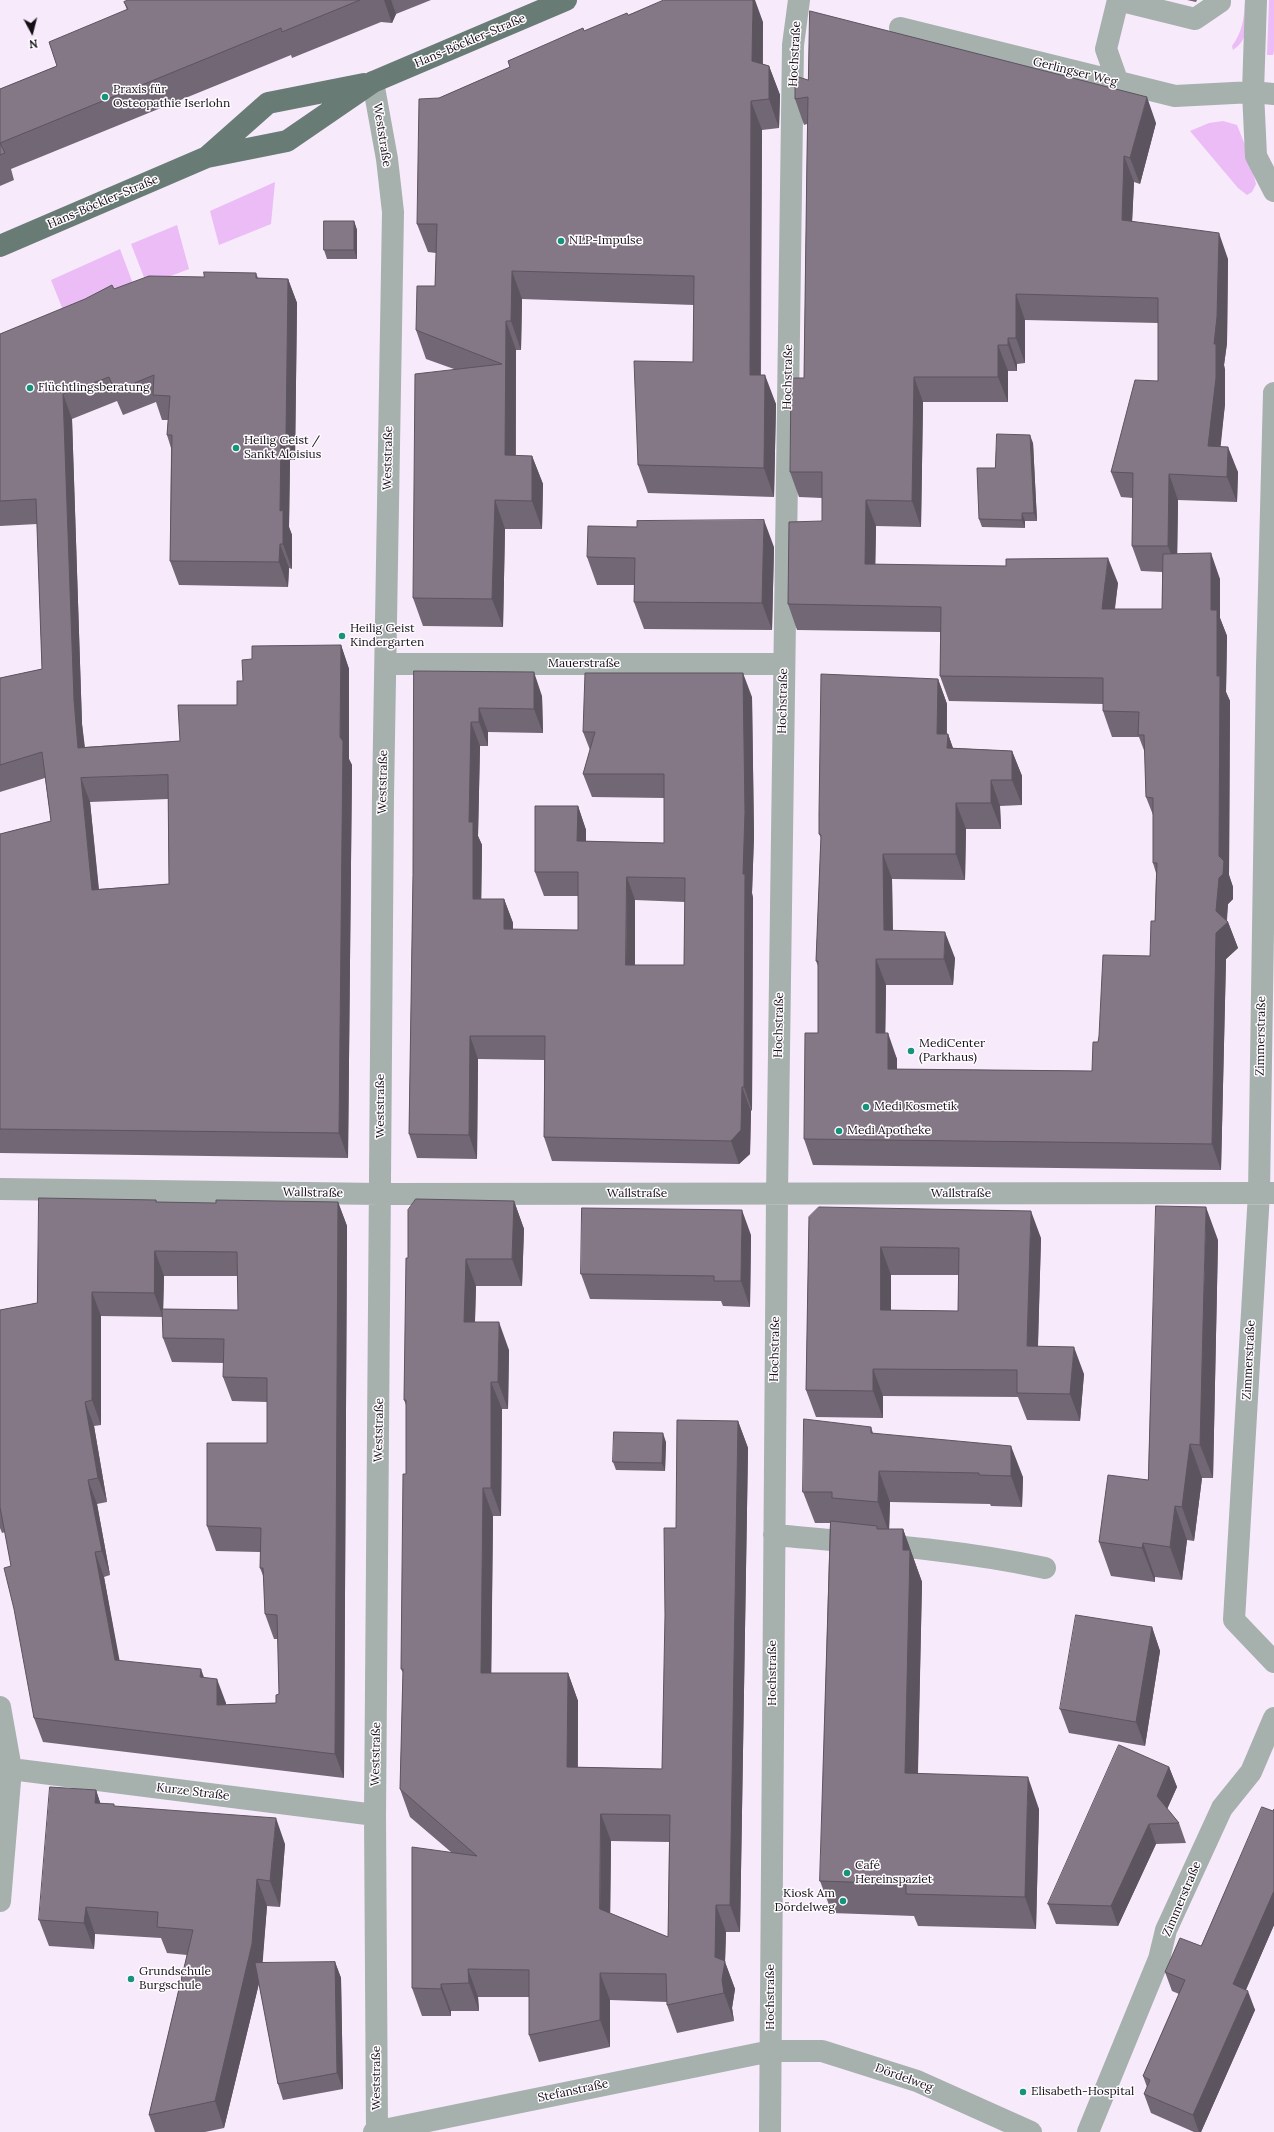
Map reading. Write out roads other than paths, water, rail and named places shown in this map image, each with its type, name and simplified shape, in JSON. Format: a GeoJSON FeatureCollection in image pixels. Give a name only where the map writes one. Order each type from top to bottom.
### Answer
{"type":"FeatureCollection","features":[{"type":"Feature","properties":{"kind":"main road","name":"Hans-Böckler-Straße"},"geometry":{"type":"LineString","coordinates":[[0,246],[207,157],[287,141],[373,82],[566,0]]}},
{"type":"Feature","properties":{"kind":"main road","name":"Hans-Böckler-Straße"},"geometry":{"type":"LineString","coordinates":[[207,157],[268,103],[373,82]]}},
{"type":"Feature","properties":{"kind":"street","name":"Hochstraße"},"geometry":{"type":"LineString","coordinates":[[770,2132],[777,1194],[783,664],[793,45],[799,0]]}},
{"type":"Feature","properties":{"kind":"street"},"geometry":{"type":"LineString","coordinates":[[1118,83],[1106,49],[1117,0],[1195,19],[1220,2],[1220,0]]}},
{"type":"Feature","properties":{"kind":"street"},"geometry":{"type":"LineString","coordinates":[[1256,0],[1264,93],[1256,156],[1274,191]]}},
{"type":"Feature","properties":{"kind":"street","name":"Gerlingser Weg"},"geometry":{"type":"LineString","coordinates":[[900,28],[1175,96],[1264,93]]}},
{"type":"Feature","properties":{"kind":"street","name":"Weststraße"},"geometry":{"type":"LineString","coordinates":[[373,82],[387,159],[393,212],[386,547],[386,664],[382,796],[381,1194],[375,1815],[376,2132]]}},
{"type":"Feature","properties":{"kind":"street","name":"Zimmerstraße"},"geometry":{"type":"LineString","coordinates":[[1274,393],[1266,1193],[1234,1620],[1274,1662]]}},
{"type":"Feature","properties":{"kind":"street","name":"Mauerstraße"},"geometry":{"type":"LineString","coordinates":[[386,664],[783,664]]}},
{"type":"Feature","properties":{"kind":"street","name":"Wallstraße"},"geometry":{"type":"LineString","coordinates":[[0,1189],[381,1194],[1266,1193]]}},
{"type":"Feature","properties":{"kind":"street"},"geometry":{"type":"LineString","coordinates":[[774,1535],[990,1556],[1045,1568]]}},
{"type":"Feature","properties":{"kind":"street"},"geometry":{"type":"LineString","coordinates":[[0,1707],[11,1769],[0,1901]]}},
{"type":"Feature","properties":{"kind":"street","name":"Zimmerstraße"},"geometry":{"type":"LineString","coordinates":[[1088,2132],[1159,1959],[1166,1930],[1222,1808],[1250,1772],[1274,1718]]}},
{"type":"Feature","properties":{"kind":"street","name":"Kurze Straße"},"geometry":{"type":"LineString","coordinates":[[11,1769],[375,1815]]}},
{"type":"Feature","properties":{"kind":"street","name":"Stefanstraße"},"geometry":{"type":"LineString","coordinates":[[376,2132],[771,2051]]}},
{"type":"Feature","properties":{"kind":"street","name":"Dördelweg"},"geometry":{"type":"LineString","coordinates":[[771,2051],[822,2052],[917,2081],[1031,2132]]}},
{"type":"Feature","properties":{"kind":"place","name":"Praxis für Osteopathie Iserlohn"},"geometry":{"type":"Point","coordinates":[105,97]}},
{"type":"Feature","properties":{"kind":"place","name":"NLP-Impulse"},"geometry":{"type":"Point","coordinates":[561,241]}},
{"type":"Feature","properties":{"kind":"place","name":"Flüchtlingsberatung"},"geometry":{"type":"Point","coordinates":[30,388]}},
{"type":"Feature","properties":{"kind":"place","name":"Heilig Geist / Sankt Aloisius"},"geometry":{"type":"Point","coordinates":[236,448]}},
{"type":"Feature","properties":{"kind":"place","name":"Heilig Geist Kindergarten"},"geometry":{"type":"Point","coordinates":[342,636]}},
{"type":"Feature","properties":{"kind":"place","name":"MediCenter (Parkhaus)"},"geometry":{"type":"Point","coordinates":[911,1051]}},
{"type":"Feature","properties":{"kind":"place","name":"Medi Kosmetik"},"geometry":{"type":"Point","coordinates":[866,1107]}},
{"type":"Feature","properties":{"kind":"place","name":"Medi Apotheke"},"geometry":{"type":"Point","coordinates":[839,1131]}},
{"type":"Feature","properties":{"kind":"place","name":"Café Hereinspaziet"},"geometry":{"type":"Point","coordinates":[847,1873]}},
{"type":"Feature","properties":{"kind":"place","name":"Kiosk Am Dördelweg"},"geometry":{"type":"Point","coordinates":[843,1901]}},
{"type":"Feature","properties":{"kind":"place","name":"Grundschule Burgschule"},"geometry":{"type":"Point","coordinates":[131,1979]}},
{"type":"Feature","properties":{"kind":"place","name":"Elisabeth-Hospital"},"geometry":{"type":"Point","coordinates":[1023,2092]}}]}
